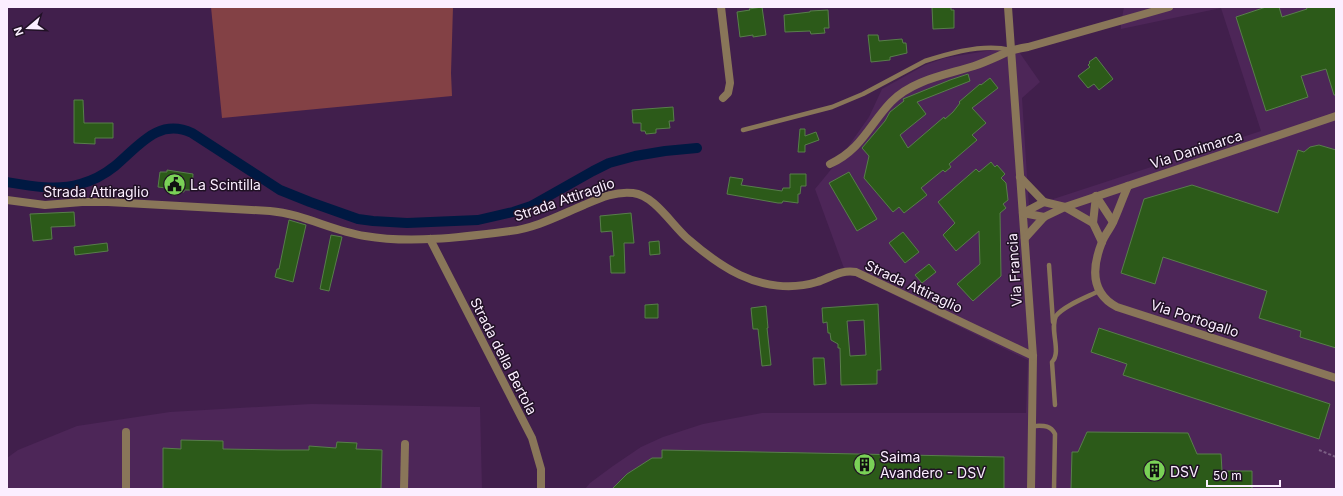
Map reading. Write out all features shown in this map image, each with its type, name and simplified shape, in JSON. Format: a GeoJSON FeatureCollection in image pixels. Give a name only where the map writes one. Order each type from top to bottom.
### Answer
{"type":"FeatureCollection","features":[{"type":"Feature","properties":{"kind":"street"},"geometry":{"type":"LineString","coordinates":[[721,7],[730,83],[728,93],[723,98]]}},
{"type":"Feature","properties":{"kind":"street","name":"Via Francia"},"geometry":{"type":"LineString","coordinates":[[1008,7],[1033,356],[1031,489]]}},
{"type":"Feature","properties":{"kind":"street"},"geometry":{"type":"LineString","coordinates":[[830,164],[839,160],[854,149],[891,102],[904,92],[932,79],[973,66],[1012,50],[1028,47],[1168,7]]}},
{"type":"Feature","properties":{"kind":"street","name":"Via Danimarca"},"geometry":{"type":"LineString","coordinates":[[1025,238],[1044,217],[1065,207],[1336,116]]}},
{"type":"Feature","properties":{"kind":"street"},"geometry":{"type":"LineString","coordinates":[[1020,177],[1044,202],[1065,207],[1093,223]]}},
{"type":"Feature","properties":{"kind":"street"},"geometry":{"type":"LineString","coordinates":[[1099,291],[1094,275],[1102,242],[1113,222],[1128,186]]}},
{"type":"Feature","properties":{"kind":"street","name":"Strada Attiraglio"},"geometry":{"type":"LineString","coordinates":[[7,200],[45,205],[82,202],[108,202],[276,212],[305,218],[363,236],[395,240],[430,239],[522,229],[540,224],[602,197],[618,193],[635,193],[649,200],[688,238],[714,259],[737,274],[758,282],[783,286],[800,286],[816,282],[844,271],[856,272],[1033,356]]}},
{"type":"Feature","properties":{"kind":"street"},"geometry":{"type":"LineString","coordinates":[[1096,196],[1113,222]]}},
{"type":"Feature","properties":{"kind":"street"},"geometry":{"type":"LineString","coordinates":[[1096,196],[1093,223],[1102,242]]}},
{"type":"Feature","properties":{"kind":"street"},"geometry":{"type":"LineString","coordinates":[[1023,213],[1044,202]]}},
{"type":"Feature","properties":{"kind":"street"},"geometry":{"type":"LineString","coordinates":[[1023,213],[1044,217]]}},
{"type":"Feature","properties":{"kind":"street","name":"Strada della Bertola"},"geometry":{"type":"LineString","coordinates":[[430,239],[532,438],[541,469],[541,489]]}},
{"type":"Feature","properties":{"kind":"street","name":"Via Portogallo"},"geometry":{"type":"LineString","coordinates":[[1099,291],[1106,300],[1117,307],[1336,378]]}},
{"type":"Feature","properties":{"kind":"street"},"geometry":{"type":"LineString","coordinates":[[126,432],[126,489]]}},
{"type":"Feature","properties":{"kind":"street"},"geometry":{"type":"LineString","coordinates":[[404,489],[405,444]]}},
{"type":"Feature","properties":{"kind":"lane"},"geometry":{"type":"LineString","coordinates":[[744,130],[838,105],[863,94],[933,58],[989,48],[1000,47],[1012,50]]}},
{"type":"Feature","properties":{"kind":"lane"},"geometry":{"type":"LineString","coordinates":[[1049,265],[1056,356],[1052,362],[1054,405]]}},
{"type":"Feature","properties":{"kind":"lane"},"geometry":{"type":"LineString","coordinates":[[1053,326],[1056,316],[1061,312],[1099,291]]}},
{"type":"Feature","properties":{"kind":"lane"},"geometry":{"type":"LineString","coordinates":[[1032,426],[1048,426],[1055,434],[1054,489]]}},
{"type":"Feature","properties":{"kind":"path"},"geometry":{"type":"LineString","coordinates":[[1319,450],[1336,457]]}},
{"type":"Feature","properties":{"kind":"shaded area"},"geometry":{"type":"Polygon","coordinates":[[[211,7],[453,7],[451,73],[452,96],[222,118],[211,7]]]}},
{"type":"Feature","properties":{"kind":"shaded area"},"geometry":{"type":"Polygon","coordinates":[[[1124,7],[1336,7],[1336,489],[585,489],[590,483],[641,447],[663,437],[703,424],[762,413],[1026,413],[1028,360],[845,271],[815,189],[838,161],[869,117],[882,89],[925,65],[945,58],[1015,46],[1040,82],[1022,98],[1029,207],[1261,131],[1221,8],[1121,29],[1124,7]]]}},
{"type":"Feature","properties":{"kind":"shaded area"},"geometry":{"type":"Polygon","coordinates":[[[311,404],[480,407],[482,489],[7,489],[7,458],[18,450],[77,426],[170,412],[311,404]]]}},
{"type":"Feature","properties":{"kind":"building"},"geometry":{"type":"Polygon","coordinates":[[[762,7],[766,35],[740,37],[737,12],[762,7]]]}},
{"type":"Feature","properties":{"kind":"building"},"geometry":{"type":"Polygon","coordinates":[[[932,7],[951,7],[951,10],[954,10],[954,28],[933,29],[932,7]]]}},
{"type":"Feature","properties":{"kind":"building"},"geometry":{"type":"Polygon","coordinates":[[[1266,7],[1279,7],[1282,17],[1307,9],[1306,7],[1336,7],[1336,95],[1334,95],[1326,69],[1301,76],[1308,97],[1266,111],[1236,17],[1266,7]]]}},
{"type":"Feature","properties":{"kind":"building"},"geometry":{"type":"Polygon","coordinates":[[[828,10],[829,28],[824,28],[825,33],[811,34],[810,31],[785,32],[784,15],[828,10]]]}},
{"type":"Feature","properties":{"kind":"building"},"geometry":{"type":"Polygon","coordinates":[[[868,35],[878,35],[879,41],[902,39],[903,43],[906,43],[907,53],[890,57],[890,60],[871,62],[868,35]]]}},
{"type":"Feature","properties":{"kind":"building"},"geometry":{"type":"Polygon","coordinates":[[[1096,57],[1113,79],[1099,90],[1094,84],[1088,88],[1078,76],[1090,67],[1088,65],[1090,63],[1089,62],[1096,57]]]}},
{"type":"Feature","properties":{"kind":"building"},"geometry":{"type":"Polygon","coordinates":[[[968,74],[970,81],[917,102],[926,114],[900,135],[908,148],[944,117],[945,119],[953,112],[960,103],[959,102],[980,84],[981,85],[990,78],[998,88],[972,108],[986,123],[972,135],[977,140],[949,164],[951,167],[945,172],[943,170],[921,188],[927,195],[904,213],[899,207],[893,212],[864,178],[869,156],[862,148],[885,121],[890,112],[904,101],[903,99],[968,74]]]}},
{"type":"Feature","properties":{"kind":"building"},"geometry":{"type":"Polygon","coordinates":[[[74,100],[83,100],[84,123],[113,123],[113,138],[95,138],[95,144],[74,143],[74,100]]]}},
{"type":"Feature","properties":{"kind":"building"},"geometry":{"type":"Polygon","coordinates":[[[673,107],[674,121],[669,121],[670,128],[656,129],[656,133],[646,134],[645,131],[641,131],[641,123],[633,123],[632,110],[673,107]]]}},
{"type":"Feature","properties":{"kind":"building"},"geometry":{"type":"Polygon","coordinates":[[[800,129],[805,129],[805,136],[816,132],[819,140],[805,145],[805,152],[798,152],[800,129]]]}},
{"type":"Feature","properties":{"kind":"building"},"geometry":{"type":"Polygon","coordinates":[[[1319,145],[1336,150],[1336,348],[1300,337],[1301,331],[1259,318],[1267,291],[1163,257],[1155,284],[1121,273],[1144,199],[1192,185],[1278,213],[1298,150],[1304,152],[1310,147],[1319,145]]]}},
{"type":"Feature","properties":{"kind":"building"},"geometry":{"type":"Polygon","coordinates":[[[991,162],[995,167],[997,165],[1005,174],[1001,178],[1006,183],[1008,200],[1003,204],[1006,208],[1000,213],[1001,276],[973,301],[957,284],[980,264],[979,231],[956,251],[943,235],[955,223],[938,202],[976,169],[979,172],[991,162]]]}},
{"type":"Feature","properties":{"kind":"building"},"geometry":{"type":"Polygon","coordinates":[[[167,170],[193,174],[192,190],[184,190],[184,192],[166,190],[166,188],[158,187],[160,172],[167,172],[167,170]]]}},
{"type":"Feature","properties":{"kind":"building"},"geometry":{"type":"Polygon","coordinates":[[[849,172],[877,219],[857,231],[829,183],[849,172]]]}},
{"type":"Feature","properties":{"kind":"building"},"geometry":{"type":"Polygon","coordinates":[[[790,174],[806,174],[806,186],[801,186],[800,194],[798,194],[798,203],[783,201],[782,203],[778,203],[727,194],[730,177],[743,179],[741,185],[782,191],[783,188],[790,188],[790,174]]]}},
{"type":"Feature","properties":{"kind":"building"},"geometry":{"type":"Polygon","coordinates":[[[74,212],[75,226],[51,227],[52,239],[33,241],[30,214],[74,212]]]}},
{"type":"Feature","properties":{"kind":"building"},"geometry":{"type":"Polygon","coordinates":[[[631,213],[634,243],[624,243],[625,273],[611,273],[610,256],[614,256],[612,231],[601,232],[600,216],[631,213]]]}},
{"type":"Feature","properties":{"kind":"building"},"geometry":{"type":"Polygon","coordinates":[[[289,220],[306,225],[293,282],[275,277],[277,269],[279,269],[289,220]]]}},
{"type":"Feature","properties":{"kind":"building"},"geometry":{"type":"Polygon","coordinates":[[[903,232],[919,252],[905,263],[889,243],[903,232]]]}},
{"type":"Feature","properties":{"kind":"building"},"geometry":{"type":"Polygon","coordinates":[[[331,235],[342,237],[329,291],[320,289],[331,235]]]}},
{"type":"Feature","properties":{"kind":"building"},"geometry":{"type":"Polygon","coordinates":[[[659,241],[660,254],[650,255],[649,242],[659,241]]]}},
{"type":"Feature","properties":{"kind":"building"},"geometry":{"type":"Polygon","coordinates":[[[107,243],[108,251],[75,255],[74,247],[107,243]]]}},
{"type":"Feature","properties":{"kind":"building"},"geometry":{"type":"Polygon","coordinates":[[[929,264],[936,272],[922,283],[915,275],[929,264]]]}},
{"type":"Feature","properties":{"kind":"building"},"geometry":{"type":"Polygon","coordinates":[[[658,304],[658,318],[645,318],[645,305],[658,304]]]}},
{"type":"Feature","properties":{"kind":"building"},"geometry":{"type":"Polygon","coordinates":[[[878,304],[881,370],[877,370],[877,384],[841,385],[840,348],[838,348],[838,344],[831,340],[830,333],[828,333],[827,322],[823,323],[822,308],[878,304]],[[864,320],[847,321],[850,356],[866,355],[864,320]]]}},
{"type":"Feature","properties":{"kind":"building"},"geometry":{"type":"Polygon","coordinates":[[[766,306],[771,365],[762,366],[758,329],[753,329],[751,308],[766,306]]]}},
{"type":"Feature","properties":{"kind":"building"},"geometry":{"type":"Polygon","coordinates":[[[1099,328],[1330,404],[1319,439],[1123,375],[1127,364],[1091,352],[1099,328]]]}},
{"type":"Feature","properties":{"kind":"building"},"geometry":{"type":"Polygon","coordinates":[[[813,358],[824,358],[826,384],[814,385],[813,358]]]}},
{"type":"Feature","properties":{"kind":"building","name":"DSV"},"geometry":{"type":"Polygon","coordinates":[[[1087,432],[1188,433],[1197,454],[1221,454],[1222,471],[1252,471],[1252,489],[1071,489],[1072,452],[1078,452],[1087,432]]]}},
{"type":"Feature","properties":{"kind":"building"},"geometry":{"type":"Polygon","coordinates":[[[181,440],[223,441],[223,449],[279,450],[309,450],[309,446],[336,448],[337,442],[357,443],[356,449],[382,450],[381,489],[163,489],[163,448],[181,449],[181,440]]]}},
{"type":"Feature","properties":{"kind":"building","name":"Saima Avandero - DSV"},"geometry":{"type":"Polygon","coordinates":[[[662,450],[1004,457],[1004,489],[612,489],[627,474],[652,458],[662,458],[662,450]]]}},
{"type":"Feature","properties":{"kind":"waterway"},"geometry":{"type":"LineString","coordinates":[[7,182],[53,187],[71,186],[85,183],[111,169],[149,136],[159,131],[180,129],[192,133],[280,190],[358,219],[407,223],[478,220],[513,212],[531,206],[609,163],[635,156],[697,148]]}},
{"type":"Feature","properties":{"kind":"place","name":"La Scintilla"},"geometry":{"type":"Point","coordinates":[174,184]}},
{"type":"Feature","properties":{"kind":"place","name":"Saima Avandero - DSV"},"geometry":{"type":"Point","coordinates":[864,464]}},
{"type":"Feature","properties":{"kind":"place","name":"DSV"},"geometry":{"type":"Point","coordinates":[1154,471]}}]}
